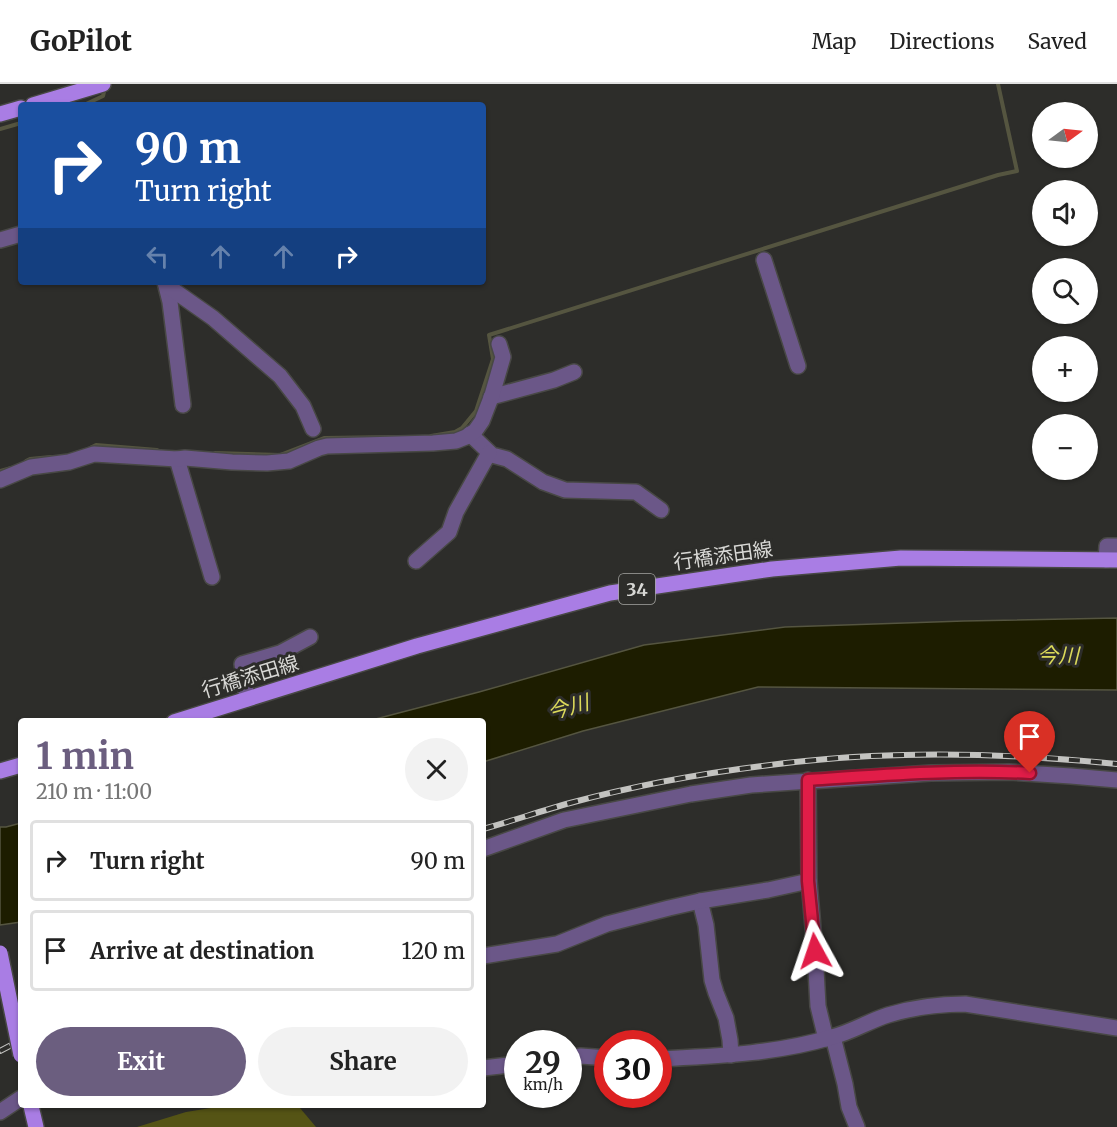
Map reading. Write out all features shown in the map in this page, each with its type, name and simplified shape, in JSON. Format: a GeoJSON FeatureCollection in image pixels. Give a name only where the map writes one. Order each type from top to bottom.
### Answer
{"type":"FeatureCollection","features":[{"type":"Feature","properties":{"kind":"main road"},"geometry":{"type":"LineString","coordinates":[[45,102],[102,84]]}},
{"type":"Feature","properties":{"kind":"main road"},"geometry":{"type":"LineString","coordinates":[[0,114],[18,109]]}},
{"type":"Feature","properties":{"kind":"main road","name":"行橋添田線"},"geometry":{"type":"LineString","coordinates":[[187,718],[417,646],[610,593],[772,569],[901,558],[1112,560]]}},
{"type":"Feature","properties":{"kind":"main road"},"geometry":{"type":"LineString","coordinates":[[0,771],[18,766]]}},
{"type":"Feature","properties":{"kind":"main road"},"geometry":{"type":"LineString","coordinates":[[0,953],[18,1041]]}},
{"type":"Feature","properties":{"kind":"main road"},"geometry":{"type":"LineString","coordinates":[[31,1108],[35,1126]]}},
{"type":"Feature","properties":{"kind":"street"},"geometry":{"type":"LineString","coordinates":[[0,240],[18,235]]}},
{"type":"Feature","properties":{"kind":"street"},"geometry":{"type":"LineString","coordinates":[[764,260],[798,366]]}},
{"type":"Feature","properties":{"kind":"street"},"geometry":{"type":"LineString","coordinates":[[166,285],[183,405]]}},
{"type":"Feature","properties":{"kind":"street"},"geometry":{"type":"LineString","coordinates":[[167,285],[213,318],[280,376],[303,406],[313,429]]}},
{"type":"Feature","properties":{"kind":"street"},"geometry":{"type":"LineString","coordinates":[[0,480],[31,467],[69,462],[94,454],[267,463],[289,461],[327,446],[456,441],[475,431],[482,420],[503,357],[499,344]]}},
{"type":"Feature","properties":{"kind":"street"},"geometry":{"type":"LineString","coordinates":[[491,397],[554,380],[574,372]]}},
{"type":"Feature","properties":{"kind":"street"},"geometry":{"type":"LineString","coordinates":[[470,434],[492,455],[507,459],[543,482],[565,490],[636,492],[661,510]]}},
{"type":"Feature","properties":{"kind":"street"},"geometry":{"type":"LineString","coordinates":[[416,561],[449,532],[456,512],[489,453]]}},
{"type":"Feature","properties":{"kind":"street"},"geometry":{"type":"LineString","coordinates":[[177,459],[212,577]]}},
{"type":"Feature","properties":{"kind":"street"},"geometry":{"type":"LineString","coordinates":[[1112,560],[1107,546],[1117,546]]}},
{"type":"Feature","properties":{"kind":"street"},"geometry":{"type":"LineString","coordinates":[[247,699],[242,664],[280,653],[310,637]]}},
{"type":"Feature","properties":{"kind":"street"},"geometry":{"type":"LineString","coordinates":[[486,848],[564,820],[691,794],[751,785],[932,773],[1009,772],[1117,780]]}},
{"type":"Feature","properties":{"kind":"street"},"geometry":{"type":"LineString","coordinates":[[808,780],[808,881],[818,1006],[845,1083],[849,1107],[857,1127]]}},
{"type":"Feature","properties":{"kind":"street"},"geometry":{"type":"LineString","coordinates":[[486,956],[557,944],[607,924],[700,901],[808,881]]}},
{"type":"Feature","properties":{"kind":"street"},"geometry":{"type":"LineString","coordinates":[[700,901],[706,925],[712,980],[726,1018],[731,1055]]}},
{"type":"Feature","properties":{"kind":"street"},"geometry":{"type":"LineString","coordinates":[[672,1058],[764,1051],[829,1038],[886,1016],[947,1004],[965,1004],[1117,1028]]}},
{"type":"Feature","properties":{"kind":"street"},"geometry":{"type":"LineString","coordinates":[[486,1068],[504,1066]]}},
{"type":"Feature","properties":{"kind":"street"},"geometry":{"type":"LineString","coordinates":[[0,1112],[18,1100]]}},
{"type":"Feature","properties":{"kind":"shaded area"},"geometry":{"type":"Polygon","coordinates":[[[211,1108],[300,1108],[316,1127],[137,1127],[186,1112],[211,1108]]]}},
{"type":"Feature","properties":{"kind":"water","name":"今川"},"geometry":{"type":"Polygon","coordinates":[[[1117,618],[1117,690],[758,687],[583,731],[486,761],[486,718],[379,718],[644,645],[785,627],[1117,618]]]}},
{"type":"Feature","properties":{"kind":"water"},"geometry":{"type":"Polygon","coordinates":[[[18,824],[18,922],[0,925],[0,827],[18,824]]]}},
{"type":"Feature","properties":{"kind":"waterway"},"geometry":{"type":"LineString","coordinates":[[431,436],[455,432],[462,428],[476,411],[493,359],[489,335],[998,175],[1017,171],[998,84]]}},
{"type":"Feature","properties":{"kind":"waterway"},"geometry":{"type":"LineString","coordinates":[[90,102],[103,96],[105,88]]}},
{"type":"Feature","properties":{"kind":"waterway"},"geometry":{"type":"LineString","coordinates":[[0,129],[18,124]]}},
{"type":"Feature","properties":{"kind":"waterway"},"geometry":{"type":"LineString","coordinates":[[215,453],[280,455],[324,438],[396,437]]}},
{"type":"Feature","properties":{"kind":"waterway"},"geometry":{"type":"LineString","coordinates":[[90,448],[96,445],[157,450]]}},
{"type":"Feature","properties":{"kind":"waterway"},"geometry":{"type":"LineString","coordinates":[[26,461],[51,457]]}},
{"type":"Feature","properties":{"kind":"waterway"},"geometry":{"type":"LineString","coordinates":[[0,471],[11,468]]}},
{"type":"Feature","properties":{"kind":"railway"},"geometry":{"type":"LineString","coordinates":[[486,828],[570,803],[642,786],[714,773],[806,761],[895,755],[984,755],[1117,764]]}},
{"type":"Feature","properties":{"kind":"railway"},"geometry":{"type":"LineString","coordinates":[[0,1051],[18,1042]]}},
{"type":"Feature","properties":{"kind":"route"},"geometry":{"type":"LineString","coordinates":[[815,951],[808,881],[808,780],[932,773],[1030,773]]}}]}
